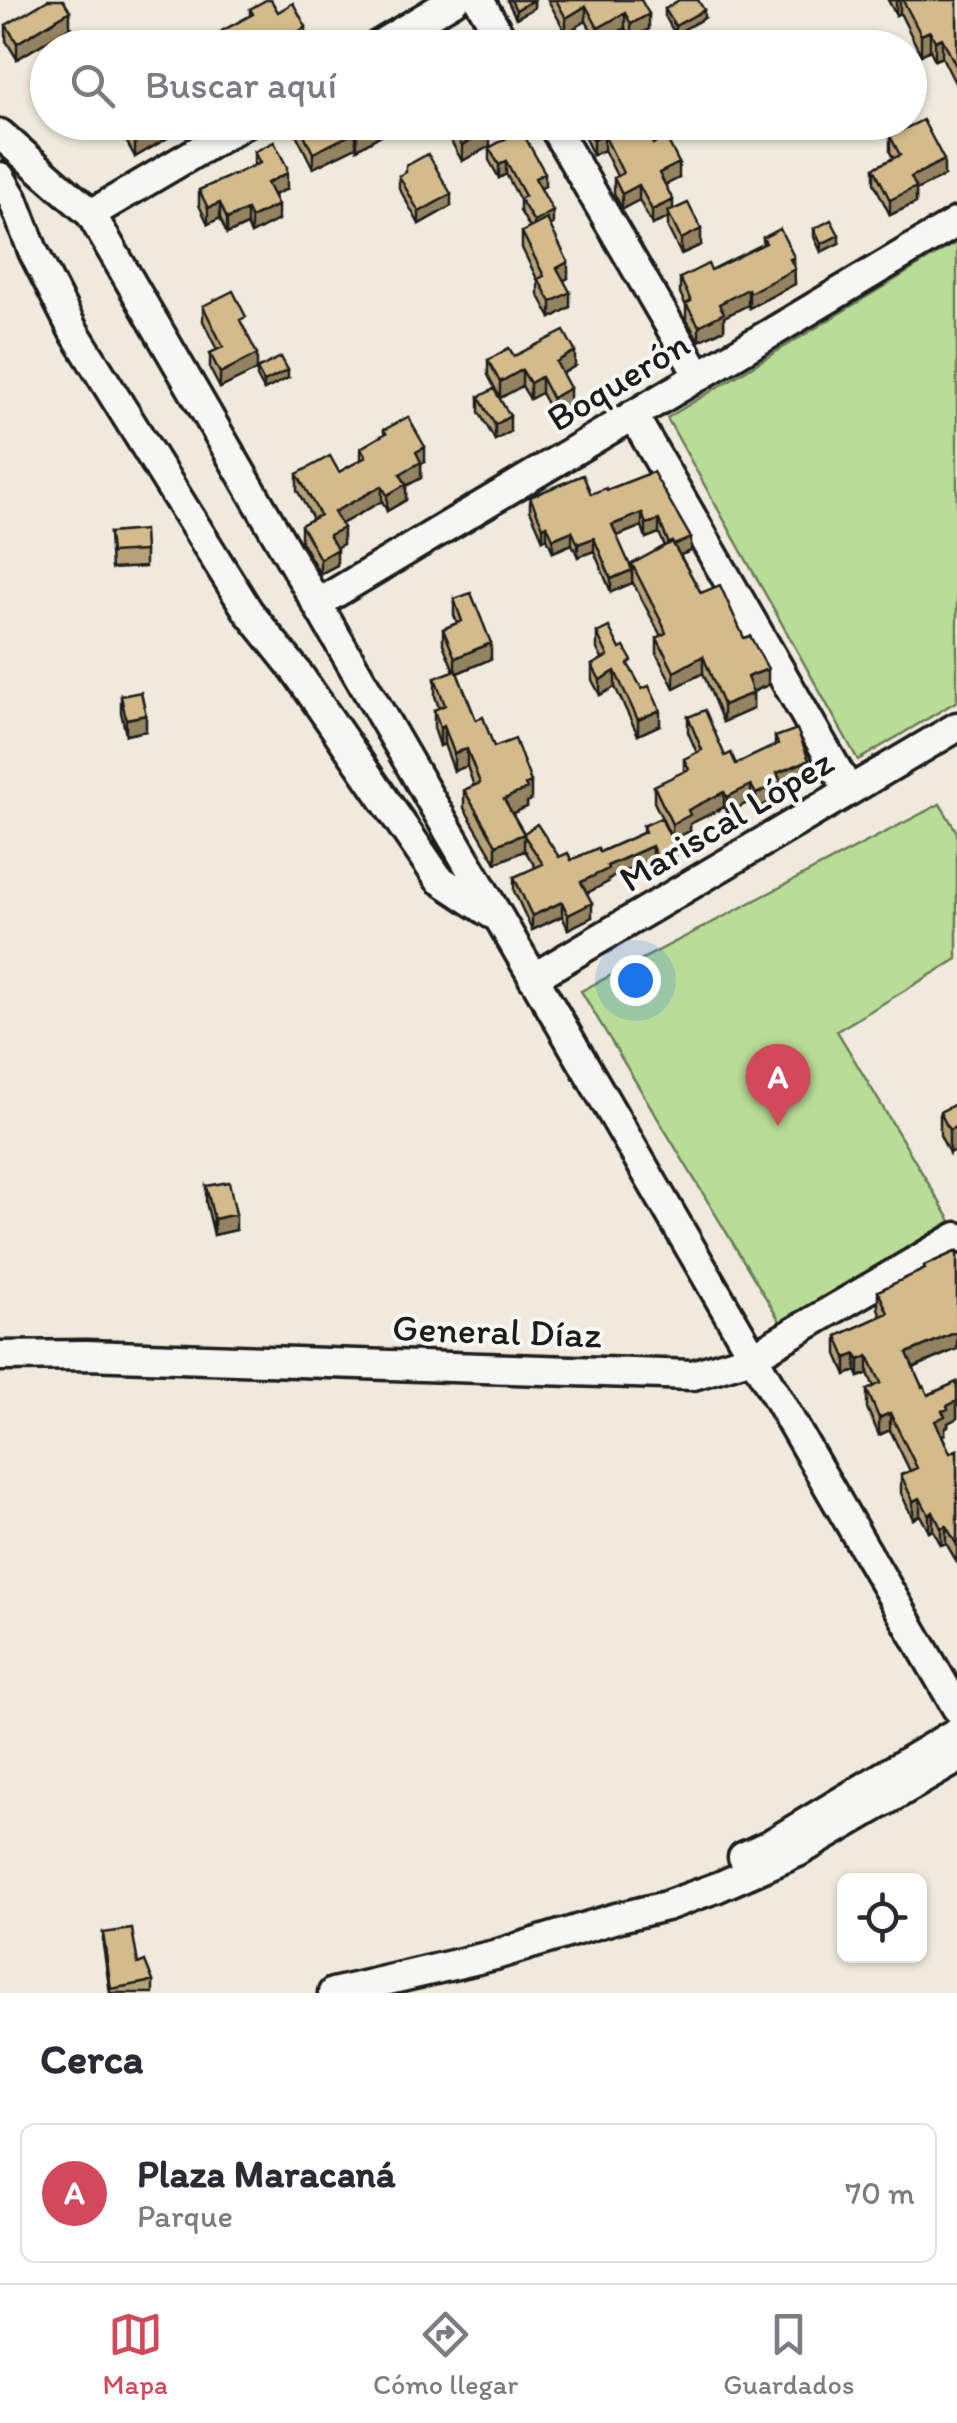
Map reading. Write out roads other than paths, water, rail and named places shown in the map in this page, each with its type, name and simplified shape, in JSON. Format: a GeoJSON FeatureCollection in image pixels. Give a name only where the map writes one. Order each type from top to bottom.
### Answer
{"type":"FeatureCollection","features":[{"type":"Feature","properties":{"kind":"street"},"geometry":{"type":"LineString","coordinates":[[404,30],[454,0]]}},
{"type":"Feature","properties":{"kind":"street"},"geometry":{"type":"LineString","coordinates":[[479,0],[496,30]]}},
{"type":"Feature","properties":{"kind":"street"},"geometry":{"type":"LineString","coordinates":[[0,134],[91,214],[957,1708]]}},
{"type":"Feature","properties":{"kind":"street"},"geometry":{"type":"LineString","coordinates":[[91,214],[216,140]]}},
{"type":"Feature","properties":{"kind":"street"},"geometry":{"type":"LineString","coordinates":[[561,140],[699,376]]}},
{"type":"Feature","properties":{"kind":"street"},"geometry":{"type":"LineString","coordinates":[[0,177],[32,252],[73,330],[248,611],[296,671],[439,879],[499,919]]}},
{"type":"Feature","properties":{"kind":"street","name":"Boquerón"},"geometry":{"type":"LineString","coordinates":[[316,604],[957,222]]}},
{"type":"Feature","properties":{"kind":"street"},"geometry":{"type":"LineString","coordinates":[[633,415],[849,791]]}},
{"type":"Feature","properties":{"kind":"street","name":"Mariscal López"},"geometry":{"type":"LineString","coordinates":[[533,978],[957,727]]}},
{"type":"Feature","properties":{"kind":"street","name":"General Díaz"},"geometry":{"type":"LineString","coordinates":[[0,1356],[86,1355],[693,1375],[752,1357],[957,1237]]}},
{"type":"Feature","properties":{"kind":"street"},"geometry":{"type":"LineString","coordinates":[[616,1918],[769,1845],[957,1732]]}},
{"type":"Feature","properties":{"kind":"street"},"geometry":{"type":"LineString","coordinates":[[333,1993],[495,1956],[700,1894],[798,1852],[957,1759]]}},
{"type":"Feature","properties":{"kind":"place","name":"Plaza Maracaná"},"geometry":{"type":"Point","coordinates":[778,1126]}}]}
